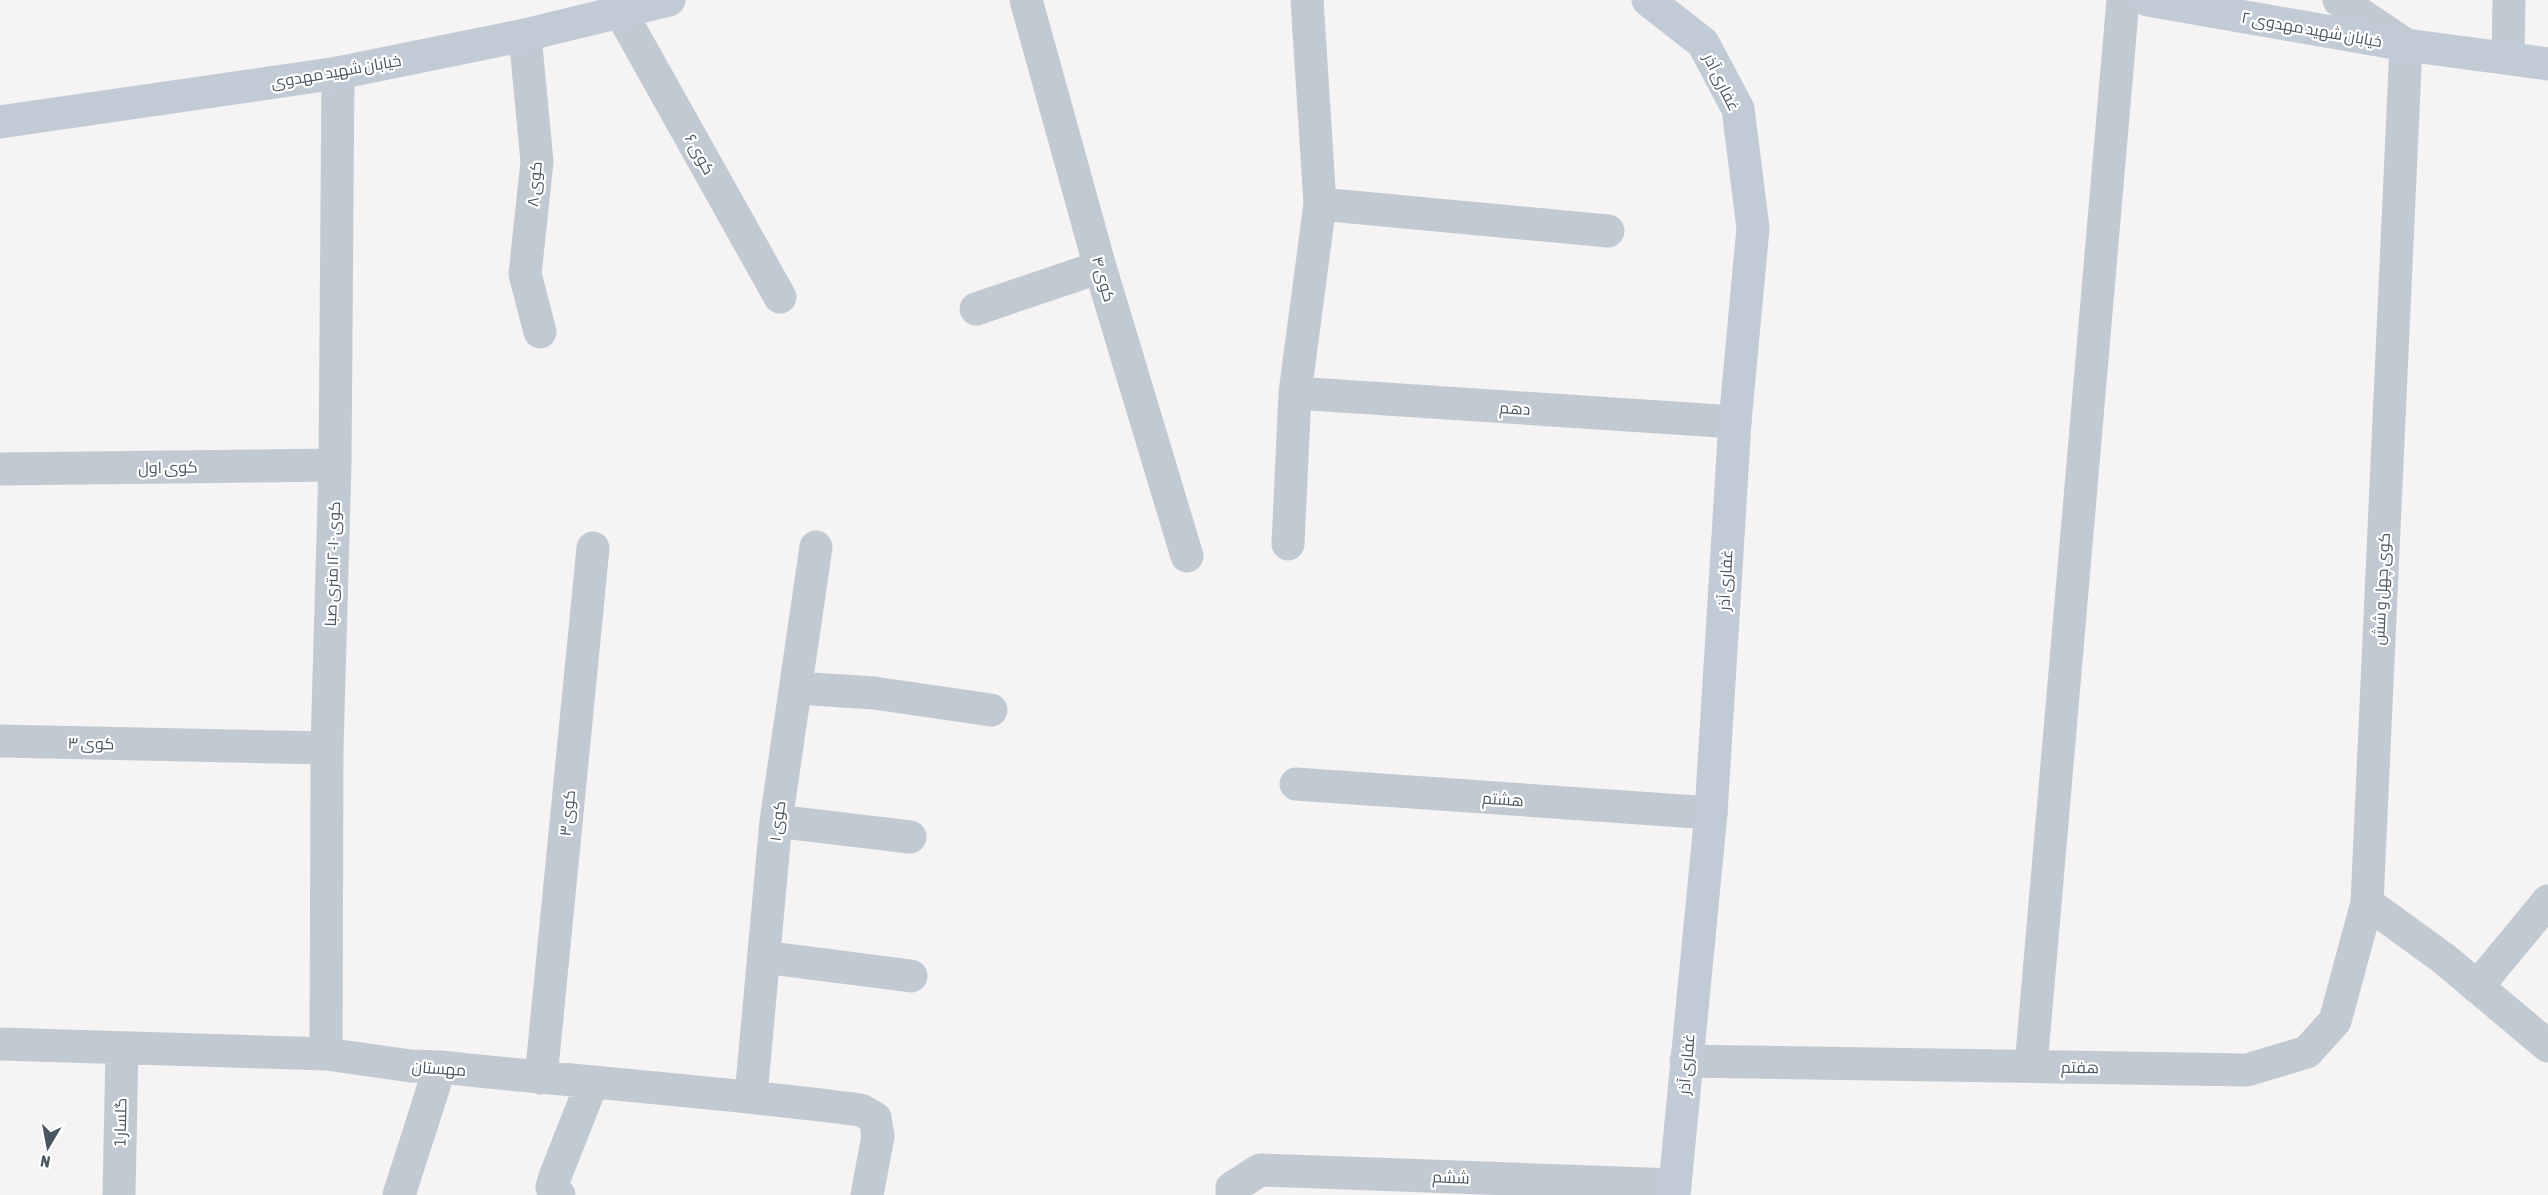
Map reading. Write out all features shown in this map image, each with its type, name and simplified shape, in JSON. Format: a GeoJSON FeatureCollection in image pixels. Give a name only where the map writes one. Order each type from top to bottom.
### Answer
{"type":"FeatureCollection","features":[{"type":"Feature","properties":{"kind":"street","name":"خیابان شهید مهدوی"},"geometry":{"type":"LineString","coordinates":[[0,122],[338,73],[525,35],[669,0]]}},
{"type":"Feature","properties":{"kind":"street","name":"کوی ۴"},"geometry":{"type":"LineString","coordinates":[[1026,0],[1100,267],[1187,556]]}},
{"type":"Feature","properties":{"kind":"street"},"geometry":{"type":"LineString","coordinates":[[1288,544],[1294,393],[1320,204],[1307,0]]}},
{"type":"Feature","properties":{"kind":"street","name":"غفاری آذر"},"geometry":{"type":"LineString","coordinates":[[1648,0],[1703,43],[1737,109],[1753,228],[1735,422],[1711,813],[1674,1190]]}},
{"type":"Feature","properties":{"kind":"street"},"geometry":{"type":"LineString","coordinates":[[2031,1066],[2123,0]]}},
{"type":"Feature","properties":{"kind":"street","name":"خیابان شهید مهدوی ۲"},"geometry":{"type":"LineString","coordinates":[[2148,0],[2406,45],[2548,64]]}},
{"type":"Feature","properties":{"kind":"street"},"geometry":{"type":"LineString","coordinates":[[2339,0],[2406,45]]}},
{"type":"Feature","properties":{"kind":"street"},"geometry":{"type":"LineString","coordinates":[[2508,58],[2509,0]]}},
{"type":"Feature","properties":{"kind":"street","name":"کوی ۶"},"geometry":{"type":"LineString","coordinates":[[620,11],[780,297]]}},
{"type":"Feature","properties":{"kind":"street","name":"کوی ۸"},"geometry":{"type":"LineString","coordinates":[[525,35],[537,162],[525,274],[540,332]]}},
{"type":"Feature","properties":{"kind":"street","name":"کوی چهل و شش"},"geometry":{"type":"LineString","coordinates":[[2367,903],[2406,45]]}},
{"type":"Feature","properties":{"kind":"street","name":"کوی ۱۰- ۱۲ متری صبا"},"geometry":{"type":"LineString","coordinates":[[326,1054],[327,748],[335,465],[338,73]]}},
{"type":"Feature","properties":{"kind":"street"},"geometry":{"type":"LineString","coordinates":[[1320,204],[1608,231]]}},
{"type":"Feature","properties":{"kind":"street"},"geometry":{"type":"LineString","coordinates":[[976,309],[1100,267]]}},
{"type":"Feature","properties":{"kind":"street","name":"دهم"},"geometry":{"type":"LineString","coordinates":[[1294,393],[1735,422]]}},
{"type":"Feature","properties":{"kind":"street","name":"کوی اول"},"geometry":{"type":"LineString","coordinates":[[0,469],[335,465]]}},
{"type":"Feature","properties":{"kind":"street","name":"کوی ۱"},"geometry":{"type":"LineString","coordinates":[[751,1096],[776,821],[816,547]]}},
{"type":"Feature","properties":{"kind":"street","name":"کوی ۳"},"geometry":{"type":"LineString","coordinates":[[541,1078],[593,548]]}},
{"type":"Feature","properties":{"kind":"street"},"geometry":{"type":"LineString","coordinates":[[796,688],[874,693],[991,710]]}},
{"type":"Feature","properties":{"kind":"street","name":"کوی ۳"},"geometry":{"type":"LineString","coordinates":[[0,741],[327,748]]}},
{"type":"Feature","properties":{"kind":"street","name":"هشتم"},"geometry":{"type":"LineString","coordinates":[[1296,784],[1711,813]]}},
{"type":"Feature","properties":{"kind":"street"},"geometry":{"type":"LineString","coordinates":[[776,821],[910,837]]}},
{"type":"Feature","properties":{"kind":"street"},"geometry":{"type":"LineString","coordinates":[[2477,987],[2548,901]]}},
{"type":"Feature","properties":{"kind":"street"},"geometry":{"type":"LineString","coordinates":[[2367,903],[2443,958],[2548,1046]]}},
{"type":"Feature","properties":{"kind":"street","name":"هفتم"},"geometry":{"type":"LineString","coordinates":[[1686,1061],[2247,1070],[2307,1052],[2334,1021],[2367,903]]}},
{"type":"Feature","properties":{"kind":"street"},"geometry":{"type":"LineString","coordinates":[[764,957],[911,976]]}},
{"type":"Feature","properties":{"kind":"street","name":"مهستان"},"geometry":{"type":"LineString","coordinates":[[0,1044],[326,1054],[411,1066],[751,1096],[861,1110],[875,1118],[878,1136],[867,1195]]}},
{"type":"Feature","properties":{"kind":"street","name":"گلسار 1"},"geometry":{"type":"LineString","coordinates":[[119,1195],[122,1048]]}},
{"type":"Feature","properties":{"kind":"street"},"geometry":{"type":"LineString","coordinates":[[399,1195],[440,1067]]}},
{"type":"Feature","properties":{"kind":"street"},"geometry":{"type":"LineString","coordinates":[[559,1195],[552,1187],[592,1083]]}},
{"type":"Feature","properties":{"kind":"street","name":"ششم"},"geometry":{"type":"LineString","coordinates":[[1232,1191],[1260,1170],[1674,1190]]}}]}
